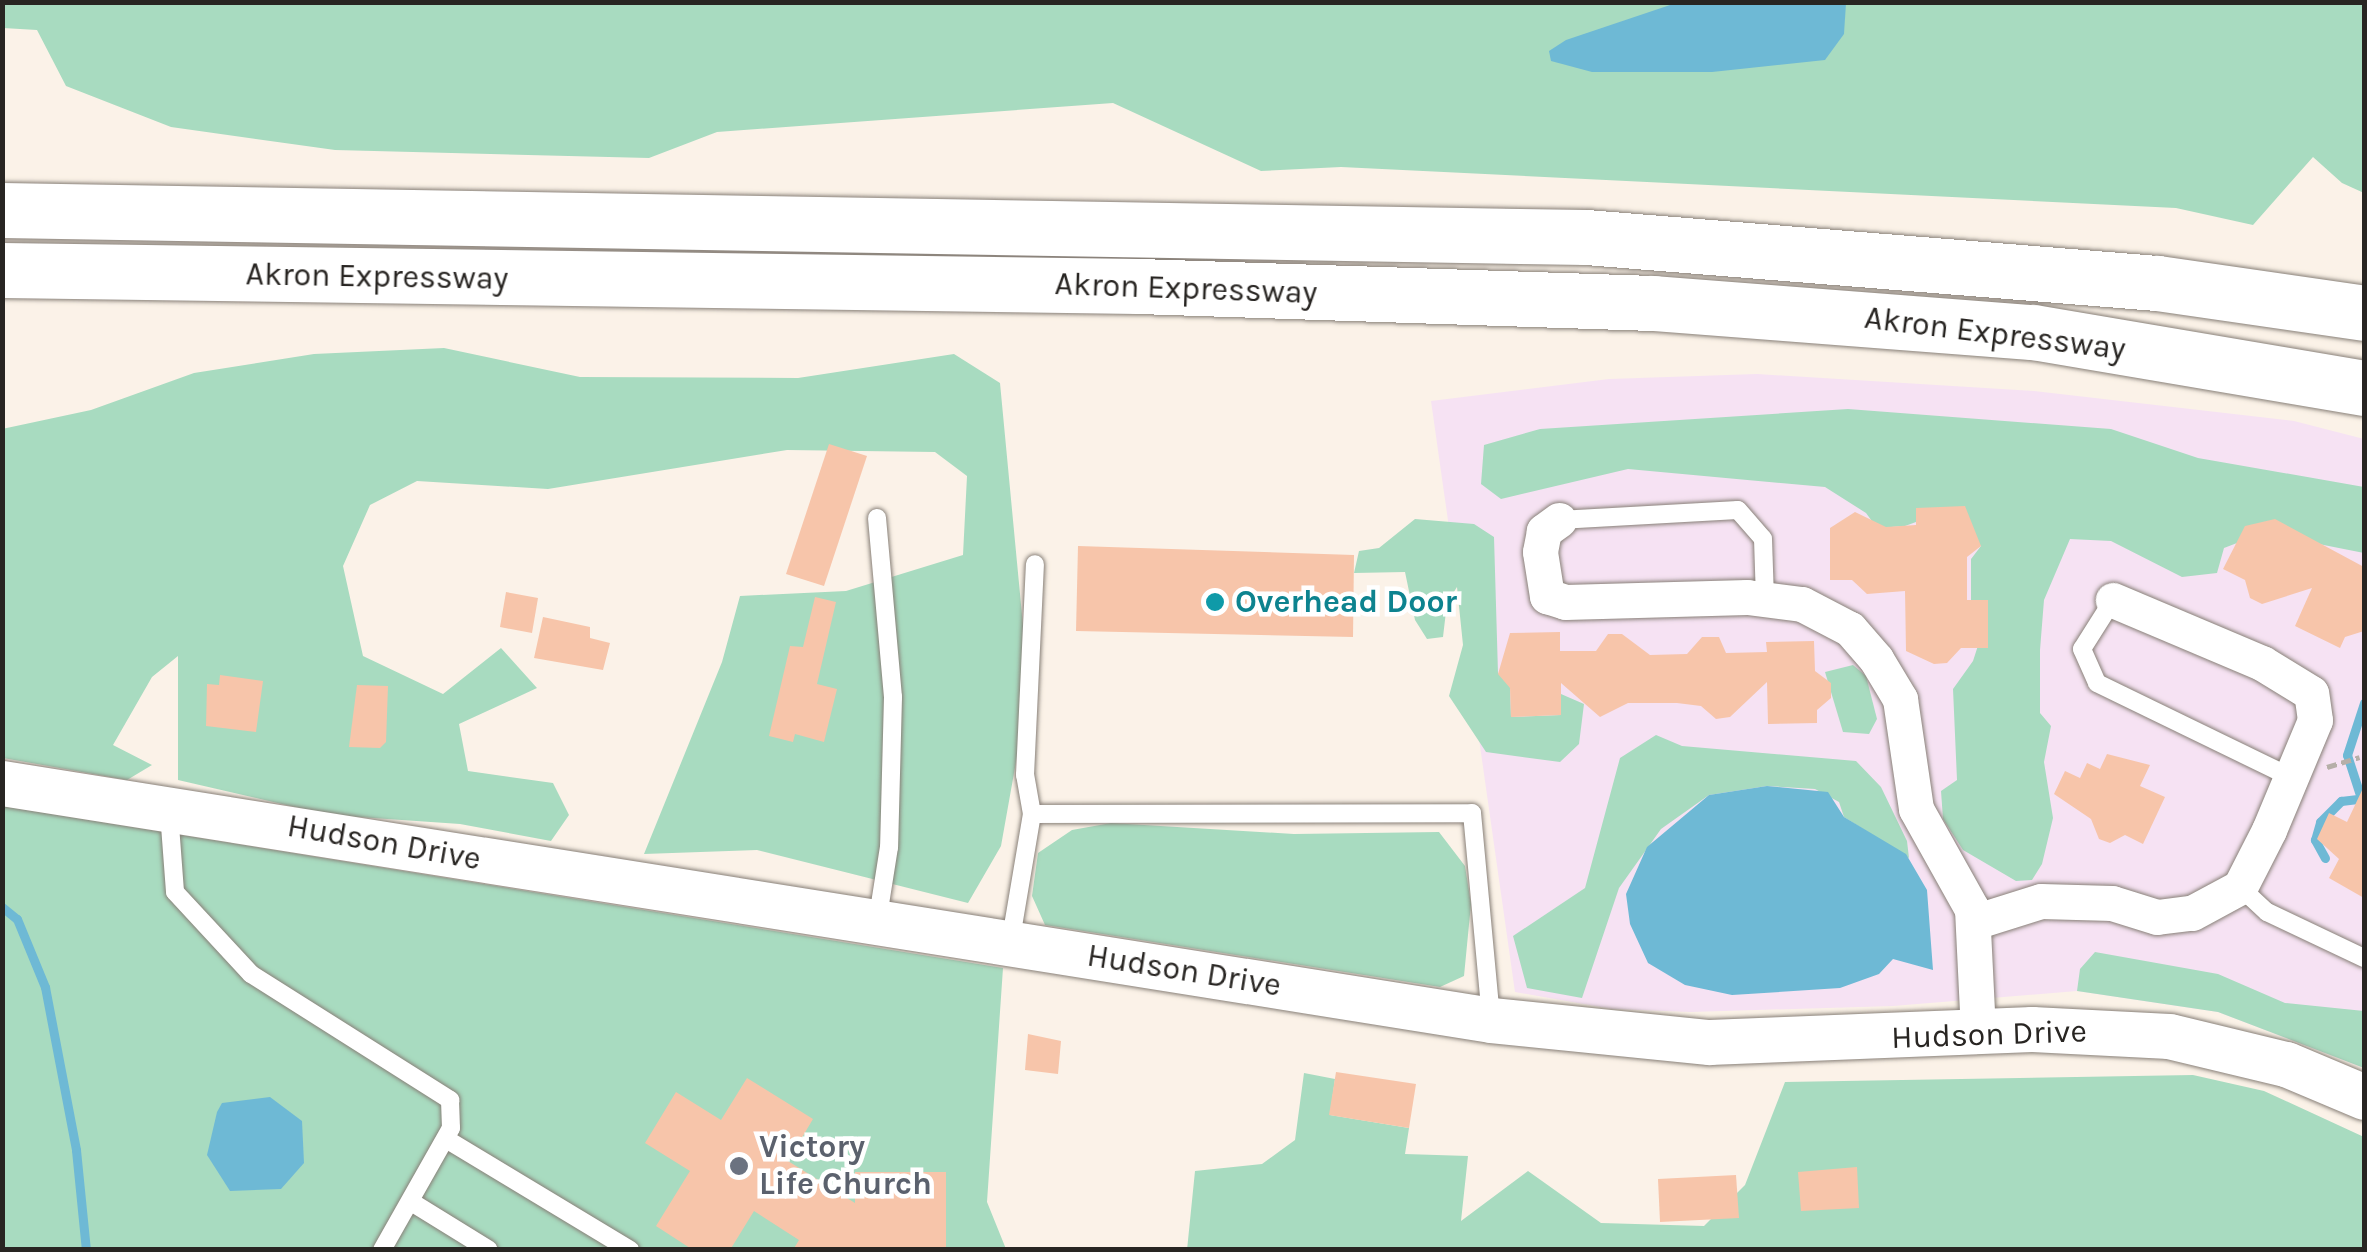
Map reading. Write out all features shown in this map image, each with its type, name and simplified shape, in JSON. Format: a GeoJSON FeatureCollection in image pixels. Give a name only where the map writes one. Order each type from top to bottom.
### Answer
{"type":"FeatureCollection","features":[{"type":"Feature","properties":{"kind":"highway","name":"Akron Expressway"},"geometry":{"type":"LineString","coordinates":[[2,210],[1586,237],[2157,283],[2364,313]]}},
{"type":"Feature","properties":{"kind":"highway","name":"Akron Expressway"},"geometry":{"type":"LineString","coordinates":[[2,270],[1118,286],[1653,303],[2032,332],[2364,388]]}},
{"type":"Feature","properties":{"kind":"street"},"geometry":{"type":"LineString","coordinates":[[1559,520],[1544,531],[1540,552],[1547,596],[1565,602],[1766,599],[1802,604],[1850,629],[1876,659],[1900,699],[1916,809],[1956,870],[1974,922],[1978,1032]]}},
{"type":"Feature","properties":{"kind":"street"},"geometry":{"type":"LineString","coordinates":[[1974,922],[2042,901],[2112,903],[2157,917],[2192,913],[2240,887],[2291,776],[2314,720],[2311,693],[2262,663],[2112,600]]}},
{"type":"Feature","properties":{"kind":"street","name":"Hudson Drive"},"geometry":{"type":"LineString","coordinates":[[2,783],[169,806],[1491,1020],[1709,1042],[1978,1032],[2170,1036],[2286,1064],[2364,1097]]}},
{"type":"Feature","properties":{"kind":"lane"},"geometry":{"type":"LineString","coordinates":[[1559,520],[1738,510],[1763,540],[1766,599]]}},
{"type":"Feature","properties":{"kind":"lane"},"geometry":{"type":"LineString","coordinates":[[877,518],[894,697],[888,847],[877,923]]}},
{"type":"Feature","properties":{"kind":"lane"},"geometry":{"type":"LineString","coordinates":[[1010,944],[1032,814],[1025,775],[1035,564]]}},
{"type":"Feature","properties":{"kind":"lane"},"geometry":{"type":"LineString","coordinates":[[2112,600],[2082,649],[2097,683],[2291,776]]}},
{"type":"Feature","properties":{"kind":"lane"},"geometry":{"type":"LineString","coordinates":[[169,806],[176,892],[251,974],[450,1100],[446,1139],[382,1250]]}},
{"type":"Feature","properties":{"kind":"lane"},"geometry":{"type":"LineString","coordinates":[[1032,814],[1472,813],[1491,1020]]}},
{"type":"Feature","properties":{"kind":"lane"},"geometry":{"type":"LineString","coordinates":[[2240,887],[2267,912],[2364,958]]}},
{"type":"Feature","properties":{"kind":"lane"},"geometry":{"type":"LineString","coordinates":[[446,1139],[630,1250]]}},
{"type":"Feature","properties":{"kind":"lane"},"geometry":{"type":"LineString","coordinates":[[412,1202],[488,1250]]}},
{"type":"Feature","properties":{"kind":"path"},"geometry":{"type":"LineString","coordinates":[[2342,764],[2360,757]]}},
{"type":"Feature","properties":{"kind":"shaded area"},"geometry":{"type":"Polygon","coordinates":[[[1757,374],[2034,391],[2294,421],[2364,439],[2364,1068],[2218,1012],[2077,991],[1893,1006],[1691,1012],[1612,1009],[1515,992],[1431,401],[1609,379],[1757,374]]]}},
{"type":"Feature","properties":{"kind":"green space"},"geometry":{"type":"Polygon","coordinates":[[[2,3],[2364,3],[2364,193],[2342,183],[2313,157],[2253,225],[2176,208],[1341,167],[1261,171],[1113,103],[717,132],[649,158],[335,150],[171,127],[66,86],[37,30],[3,28],[2,3]]]}},
{"type":"Feature","properties":{"kind":"green space"},"geometry":{"type":"Polygon","coordinates":[[[444,348],[580,377],[798,378],[954,354],[1000,383],[1029,689],[1001,846],[968,903],[757,850],[644,854],[722,662],[740,596],[846,591],[963,555],[967,476],[935,452],[787,450],[548,489],[417,481],[370,505],[343,566],[363,656],[443,694],[501,648],[537,688],[459,724],[468,771],[553,783],[569,815],[551,841],[460,824],[329,815],[178,780],[178,656],[152,677],[113,745],[152,765],[127,780],[3,758],[2,429],[91,410],[194,373],[314,354],[444,348]]]}},
{"type":"Feature","properties":{"kind":"green space"},"geometry":{"type":"Polygon","coordinates":[[[1848,409],[2111,429],[2198,458],[2364,487],[2364,553],[2263,533],[2224,548],[2217,573],[2182,577],[2111,541],[2070,539],[2044,600],[2040,650],[2040,713],[2051,726],[2044,762],[2053,818],[2042,864],[2032,880],[2016,881],[1963,850],[1943,819],[1941,791],[1957,780],[1953,689],[1973,661],[1985,624],[1971,600],[1971,559],[1981,546],[1933,508],[1916,508],[1916,522],[1905,526],[1877,528],[1866,513],[1825,487],[1628,469],[1501,499],[1481,484],[1484,445],[1540,429],[1848,409]]]}},
{"type":"Feature","properties":{"kind":"green space"},"geometry":{"type":"Polygon","coordinates":[[[1415,519],[1474,524],[1494,537],[1498,673],[1510,683],[1511,717],[1561,715],[1561,694],[1584,704],[1579,744],[1560,762],[1486,752],[1449,696],[1463,645],[1457,587],[1447,603],[1443,637],[1427,639],[1415,620],[1405,572],[1354,573],[1359,551],[1379,548],[1415,519]]]}},
{"type":"Feature","properties":{"kind":"green space"},"geometry":{"type":"Polygon","coordinates":[[[1853,665],[1866,676],[1877,719],[1869,734],[1843,732],[1825,672],[1853,665]]]}},
{"type":"Feature","properties":{"kind":"green space"},"geometry":{"type":"Polygon","coordinates":[[[1656,735],[1682,746],[1856,761],[1881,787],[1907,841],[1909,858],[1844,817],[1839,802],[1815,789],[1767,786],[1709,795],[1661,829],[1619,888],[1582,998],[1527,988],[1513,936],[1585,888],[1620,758],[1656,735]]]}},
{"type":"Feature","properties":{"kind":"green space"},"geometry":{"type":"Polygon","coordinates":[[[2,806],[1003,968],[987,1202],[1006,1249],[3,1249],[2,806]]]}},
{"type":"Feature","properties":{"kind":"green space"},"geometry":{"type":"Polygon","coordinates":[[[1111,823],[1294,834],[1439,832],[1465,866],[1471,904],[1464,976],[1440,987],[1045,925],[1032,896],[1038,853],[1072,830],[1111,823]]]}},
{"type":"Feature","properties":{"kind":"green space"},"geometry":{"type":"Polygon","coordinates":[[[2095,952],[2218,974],[2285,1003],[2364,1011],[2364,1068],[2218,1012],[2077,991],[2080,969],[2095,952]]]}},
{"type":"Feature","properties":{"kind":"green space"},"geometry":{"type":"Polygon","coordinates":[[[1304,1073],[1335,1079],[1330,1115],[1409,1128],[1405,1154],[1468,1156],[1461,1221],[1528,1171],[1601,1223],[1704,1226],[1745,1185],[1785,1082],[2193,1075],[2264,1091],[2364,1137],[2364,1249],[1187,1250],[1195,1171],[1262,1164],[1295,1140],[1304,1073]]]}},
{"type":"Feature","properties":{"kind":"water"},"geometry":{"type":"Polygon","coordinates":[[[1679,2],[1846,3],[1844,34],[1825,60],[1712,72],[1592,72],[1551,61],[1549,51],[1566,40],[1679,2]]]}},
{"type":"Feature","properties":{"kind":"water"},"geometry":{"type":"Polygon","coordinates":[[[1767,786],[1828,792],[1844,817],[1906,854],[1927,890],[1933,970],[1893,959],[1879,974],[1840,988],[1732,995],[1685,985],[1648,963],[1630,924],[1626,894],[1647,847],[1709,795],[1767,786]]]}},
{"type":"Feature","properties":{"kind":"water"},"geometry":{"type":"Polygon","coordinates":[[[270,1097],[302,1121],[304,1163],[281,1189],[230,1191],[207,1155],[217,1112],[222,1103],[270,1097]]]}},
{"type":"Feature","properties":{"kind":"building"},"geometry":{"type":"Polygon","coordinates":[[[829,444],[867,456],[824,586],[786,574],[829,444]]]}},
{"type":"Feature","properties":{"kind":"building"},"geometry":{"type":"Polygon","coordinates":[[[1965,506],[1981,546],[1967,557],[1967,600],[1988,600],[1988,648],[1961,648],[1947,663],[1934,664],[1906,651],[1905,591],[1867,594],[1852,580],[1830,580],[1830,528],[1855,512],[1886,527],[1916,525],[1916,508],[1965,506]]]}},
{"type":"Feature","properties":{"kind":"building"},"geometry":{"type":"Polygon","coordinates":[[[2275,519],[2364,567],[2364,631],[2345,637],[2340,648],[2295,626],[2312,588],[2262,604],[2250,598],[2245,580],[2223,569],[2245,526],[2275,519]]]}},
{"type":"Feature","properties":{"kind":"building","name":"Overhead Door"},"geometry":{"type":"Polygon","coordinates":[[[1078,546],[1354,555],[1353,637],[1076,631],[1078,546]]]}},
{"type":"Feature","properties":{"kind":"building"},"geometry":{"type":"Polygon","coordinates":[[[506,592],[538,598],[532,633],[500,627],[506,592]]]}},
{"type":"Feature","properties":{"kind":"building"},"geometry":{"type":"Polygon","coordinates":[[[815,597],[836,602],[817,684],[837,689],[824,742],[795,734],[793,742],[769,736],[790,646],[803,647],[815,597]]]}},
{"type":"Feature","properties":{"kind":"building"},"geometry":{"type":"Polygon","coordinates":[[[543,617],[590,627],[590,638],[610,643],[603,670],[534,658],[543,617]]]}},
{"type":"Feature","properties":{"kind":"building"},"geometry":{"type":"Polygon","coordinates":[[[1560,632],[1560,651],[1596,651],[1608,634],[1622,634],[1650,655],[1687,654],[1702,637],[1719,637],[1726,653],[1767,652],[1766,642],[1814,641],[1815,671],[1831,683],[1831,698],[1817,710],[1817,723],[1768,724],[1767,682],[1730,717],[1716,719],[1701,706],[1628,703],[1600,717],[1561,683],[1561,715],[1511,717],[1510,688],[1498,674],[1510,633],[1560,632]]]}},
{"type":"Feature","properties":{"kind":"building"},"geometry":{"type":"Polygon","coordinates":[[[220,675],[263,681],[256,732],[206,726],[207,684],[219,685],[220,675]]]}},
{"type":"Feature","properties":{"kind":"building"},"geometry":{"type":"Polygon","coordinates":[[[357,685],[388,686],[386,742],[380,748],[349,747],[357,685]]]}},
{"type":"Feature","properties":{"kind":"building"},"geometry":{"type":"Polygon","coordinates":[[[2107,754],[2150,765],[2140,786],[2165,797],[2143,844],[2125,835],[2110,843],[2099,839],[2091,819],[2054,794],[2065,771],[2080,778],[2087,763],[2100,769],[2107,754]]]}},
{"type":"Feature","properties":{"kind":"building"},"geometry":{"type":"Polygon","coordinates":[[[2364,786],[2364,898],[2329,878],[2339,859],[2317,839],[2329,813],[2347,822],[2364,786]]]}},
{"type":"Feature","properties":{"kind":"building"},"geometry":{"type":"Polygon","coordinates":[[[1028,1034],[1061,1041],[1058,1074],[1025,1070],[1028,1034]]]}},
{"type":"Feature","properties":{"kind":"building"},"geometry":{"type":"Polygon","coordinates":[[[1336,1072],[1416,1084],[1409,1128],[1329,1115],[1336,1072]]]}},
{"type":"Feature","properties":{"kind":"building","name":"Victory Life Church"},"geometry":{"type":"Polygon","coordinates":[[[747,1078],[813,1119],[788,1161],[855,1203],[855,1172],[946,1172],[946,1250],[793,1250],[799,1240],[754,1211],[730,1250],[693,1250],[656,1226],[690,1171],[645,1143],[676,1092],[721,1120],[747,1078]]]}},
{"type":"Feature","properties":{"kind":"building"},"geometry":{"type":"Polygon","coordinates":[[[1857,1167],[1859,1208],[1801,1211],[1798,1172],[1857,1167]]]}},
{"type":"Feature","properties":{"kind":"building"},"geometry":{"type":"Polygon","coordinates":[[[1736,1175],[1739,1218],[1660,1222],[1658,1179],[1736,1175]]]}},
{"type":"Feature","properties":{"kind":"waterway"},"geometry":{"type":"LineString","coordinates":[[2361,798],[2347,755],[2364,703]]}},
{"type":"Feature","properties":{"kind":"waterway"},"geometry":{"type":"LineString","coordinates":[[2325,858],[2315,840],[2320,822],[2341,801],[2364,798]]}},
{"type":"Feature","properties":{"kind":"waterway"},"geometry":{"type":"LineString","coordinates":[[2,907],[17,919],[45,987],[76,1150],[86,1250]]}},
{"type":"Feature","properties":{"kind":"place","name":"Overhead Door"},"geometry":{"type":"Point","coordinates":[1215,602]}},
{"type":"Feature","properties":{"kind":"place","name":"Victory Life Church"},"geometry":{"type":"Point","coordinates":[739,1166]}}]}
